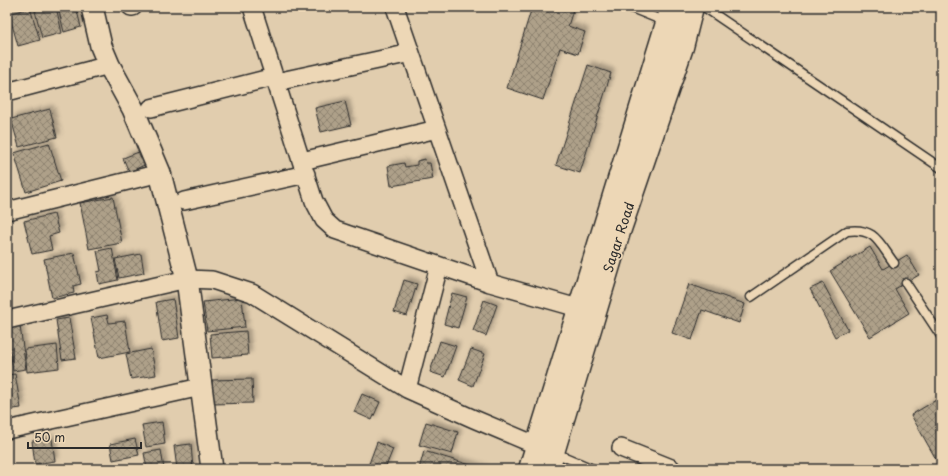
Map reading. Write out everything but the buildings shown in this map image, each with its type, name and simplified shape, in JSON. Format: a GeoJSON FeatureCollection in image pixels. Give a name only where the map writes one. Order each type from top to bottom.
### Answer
{"type":"FeatureCollection","features":[{"type":"Feature","properties":{"kind":"highway","name":"Sagar Road"},"geometry":{"type":"LineString","coordinates":[[530,469],[546,455],[619,232],[682,47],[692,7]]}},
{"type":"Feature","properties":{"kind":"highway","name":"Sagar Road"},"geometry":{"type":"LineString","coordinates":[[546,455],[578,308],[670,15]]}},
{"type":"Feature","properties":{"kind":"street"},"geometry":{"type":"LineString","coordinates":[[92,7],[101,46],[109,65],[133,109],[160,173],[187,279],[212,469]]}},
{"type":"Feature","properties":{"kind":"street"},"geometry":{"type":"LineString","coordinates":[[252,7],[314,200],[324,220],[335,230],[490,283],[578,308]]}},
{"type":"Feature","properties":{"kind":"street"},"geometry":{"type":"LineString","coordinates":[[395,7],[490,283]]}},
{"type":"Feature","properties":{"kind":"street"},"geometry":{"type":"LineString","coordinates":[[151,108],[275,79],[411,53]]}},
{"type":"Feature","properties":{"kind":"street"},"geometry":{"type":"LineString","coordinates":[[7,92],[109,65]]}},
{"type":"Feature","properties":{"kind":"street"},"geometry":{"type":"LineString","coordinates":[[184,201],[437,129]]}},
{"type":"Feature","properties":{"kind":"street"},"geometry":{"type":"LineString","coordinates":[[7,210],[160,173]]}},
{"type":"Feature","properties":{"kind":"street"},"geometry":{"type":"LineString","coordinates":[[408,389],[439,266]]}},
{"type":"Feature","properties":{"kind":"street"},"geometry":{"type":"LineString","coordinates":[[7,320],[187,279],[212,280],[252,293],[408,389],[546,455]]}},
{"type":"Feature","properties":{"kind":"street"},"geometry":{"type":"LineString","coordinates":[[7,430],[201,387]]}},
{"type":"Feature","properties":{"kind":"street"},"geometry":{"type":"LineString","coordinates":[[621,448],[673,468]]}},
{"type":"Feature","properties":{"kind":"lane"},"geometry":{"type":"LineString","coordinates":[[629,7],[670,15]]}},
{"type":"Feature","properties":{"kind":"lane"},"geometry":{"type":"LineString","coordinates":[[704,7],[941,168]]}},
{"type":"Feature","properties":{"kind":"lane"},"geometry":{"type":"LineString","coordinates":[[751,297],[847,232],[858,230],[872,233],[894,263]]}},
{"type":"Feature","properties":{"kind":"lane"},"geometry":{"type":"LineString","coordinates":[[906,283],[941,336]]}},
{"type":"Feature","properties":{"kind":"lane"},"geometry":{"type":"LineString","coordinates":[[546,455],[593,469]]}}]}
